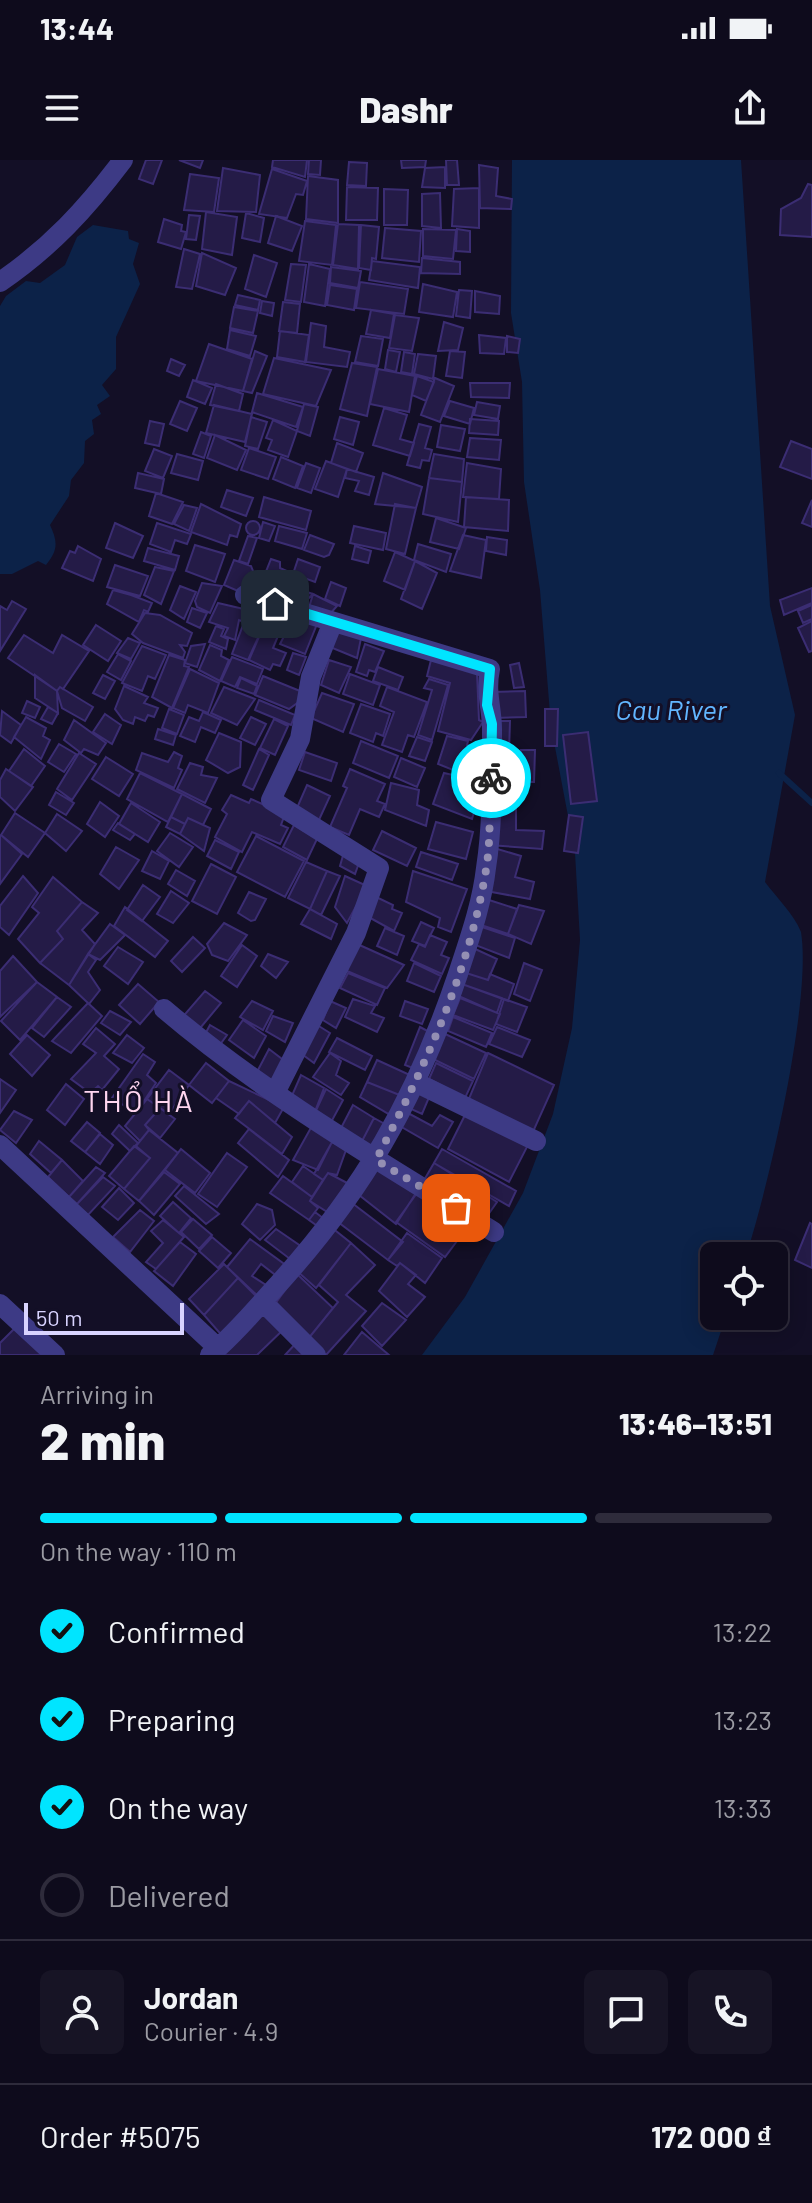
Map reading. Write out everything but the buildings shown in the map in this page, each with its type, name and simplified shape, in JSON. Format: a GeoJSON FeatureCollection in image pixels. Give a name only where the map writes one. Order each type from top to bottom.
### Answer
{"type":"FeatureCollection","features":[{"type":"Feature","properties":{"kind":"street"},"geometry":{"type":"LineString","coordinates":[[0,282],[43,252],[93,200],[123,160]]}},
{"type":"Feature","properties":{"kind":"street"},"geometry":{"type":"LineString","coordinates":[[0,1145],[214,1352],[304,1257],[376,1160],[439,1034],[468,942],[487,866],[492,749],[492,724],[487,705],[490,669],[245,595]]}},
{"type":"Feature","properties":{"kind":"street"},"geometry":{"type":"LineString","coordinates":[[275,1093],[356,933],[379,868],[271,800],[300,739],[311,677],[333,622]]}},
{"type":"Feature","properties":{"kind":"street"},"geometry":{"type":"LineString","coordinates":[[164,1009],[225,1061],[376,1160],[494,1232]]}},
{"type":"Feature","properties":{"kind":"street"},"geometry":{"type":"LineString","coordinates":[[417,1083],[536,1141]]}},
{"type":"Feature","properties":{"kind":"street"},"geometry":{"type":"LineString","coordinates":[[263,1302],[316,1355]]}},
{"type":"Feature","properties":{"kind":"street"},"geometry":{"type":"LineString","coordinates":[[0,1304],[55,1355]]}},
{"type":"Feature","properties":{"kind":"water","name":"Cau River"},"geometry":{"type":"Polygon","coordinates":[[[512,160],[741,160],[770,606],[795,715],[765,882],[798,925],[803,963],[786,1093],[750,1242],[700,1242],[700,1330],[721,1330],[713,1355],[422,1355],[465,1297],[523,1193],[553,1114],[572,1028],[580,940],[575,853],[551,726],[540,590],[524,482],[522,382],[511,313],[512,160]]]}},
{"type":"Feature","properties":{"kind":"water"},"geometry":{"type":"Polygon","coordinates":[[[93,225],[128,231],[129,239],[139,243],[133,264],[140,284],[116,337],[116,369],[102,385],[110,396],[97,405],[101,414],[92,420],[94,434],[85,441],[84,463],[71,480],[69,496],[50,525],[55,541],[53,555],[46,565],[38,561],[12,574],[0,574],[0,306],[6,296],[26,281],[40,283],[65,265],[77,237],[93,225]]]}},
{"type":"Feature","properties":{"kind":"waterway"},"geometry":{"type":"LineString","coordinates":[[779,773],[812,803]]}},
{"type":"Feature","properties":{"kind":"way so far"},"geometry":{"type":"LineString","coordinates":[[456,1208],[376,1160],[439,1034],[468,942],[487,866],[491,778]]}},
{"type":"Feature","properties":{"kind":"district","name":"THỔ HÀ"},"geometry":{"type":"Point","coordinates":[139,1102]}},
{"type":"Feature","properties":{"kind":"route"},"geometry":{"type":"LineString","coordinates":[[275,604],[490,669],[487,705],[492,724],[491,778]]}}]}
